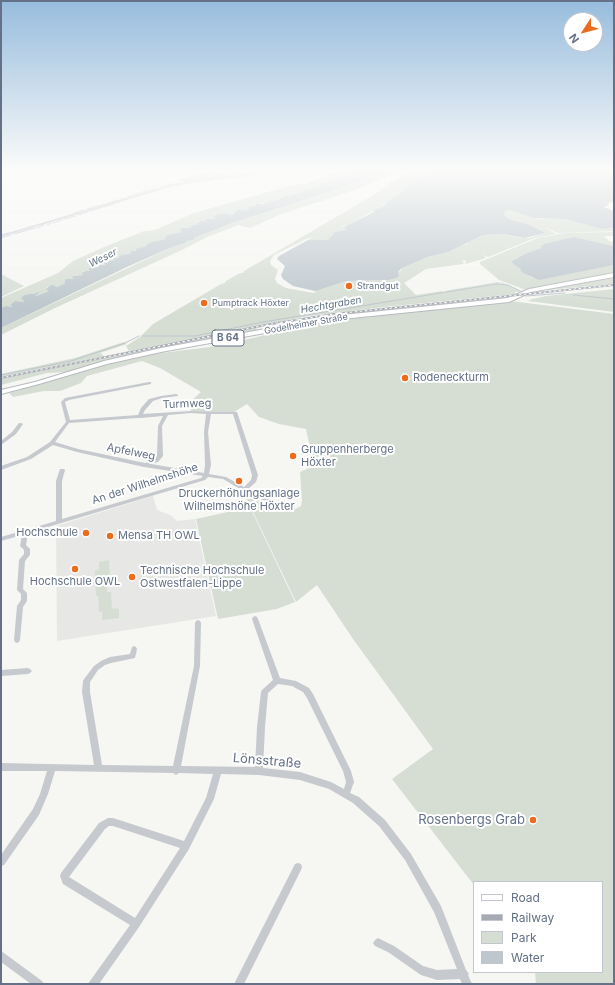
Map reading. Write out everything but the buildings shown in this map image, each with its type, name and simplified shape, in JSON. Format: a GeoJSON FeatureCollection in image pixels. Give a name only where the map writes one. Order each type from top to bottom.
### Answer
{"type":"FeatureCollection","features":[{"type":"Feature","properties":{"kind":"main road","name":"Godelheimer Straße"},"geometry":{"type":"LineString","coordinates":[[1,392],[37,383],[106,362],[161,350],[342,316],[509,300],[529,291],[614,275]]}},
{"type":"Feature","properties":{"kind":"street"},"geometry":{"type":"LineString","coordinates":[[1,236],[69,216]]}},
{"type":"Feature","properties":{"kind":"street"},"geometry":{"type":"LineString","coordinates":[[1,469],[29,458],[44,450],[52,443],[68,422],[63,402],[65,400],[82,394],[148,384]]}},
{"type":"Feature","properties":{"kind":"street","name":"Turmweg"},"geometry":{"type":"LineString","coordinates":[[139,417],[143,409],[151,400],[176,395]]}},
{"type":"Feature","properties":{"kind":"street"},"geometry":{"type":"LineString","coordinates":[[206,476],[208,465],[206,432],[209,412]]}},
{"type":"Feature","properties":{"kind":"street","name":"Turmweg"},"geometry":{"type":"LineString","coordinates":[[68,422],[166,414],[209,412],[236,413],[255,476],[254,480],[244,490]]}},
{"type":"Feature","properties":{"kind":"street"},"geometry":{"type":"LineString","coordinates":[[166,414],[160,426],[160,456],[163,465],[167,469]]}},
{"type":"Feature","properties":{"kind":"street"},"geometry":{"type":"LineString","coordinates":[[1,443],[14,433],[21,424]]}},
{"type":"Feature","properties":{"kind":"street","name":"Apfelweg"},"geometry":{"type":"LineString","coordinates":[[52,443],[144,465],[206,476]]}},
{"type":"Feature","properties":{"kind":"street"},"geometry":{"type":"LineString","coordinates":[[144,465],[153,462],[160,456]]}},
{"type":"Feature","properties":{"kind":"street"},"geometry":{"type":"LineString","coordinates":[[58,522],[58,481],[62,470]]}},
{"type":"Feature","properties":{"kind":"street","name":"An der Wilhelmshöhe"},"geometry":{"type":"LineString","coordinates":[[1,539],[203,479],[206,476],[231,480],[244,490],[286,508],[292,509]]}},
{"type":"Feature","properties":{"kind":"street"},"geometry":{"type":"LineString","coordinates":[[17,640],[20,606],[24,601],[24,593],[20,590],[22,560],[27,555],[27,549],[23,546],[25,533]]}},
{"type":"Feature","properties":{"kind":"street"},"geometry":{"type":"LineString","coordinates":[[255,620],[276,681]]}},
{"type":"Feature","properties":{"kind":"street"},"geometry":{"type":"LineString","coordinates":[[176,771],[197,666],[198,623]]}},
{"type":"Feature","properties":{"kind":"street"},"geometry":{"type":"LineString","coordinates":[[99,769],[86,692],[87,681],[96,668],[102,663],[133,656],[134,649]]}},
{"type":"Feature","properties":{"kind":"street"},"geometry":{"type":"LineString","coordinates":[[1,673],[28,671]]}},
{"type":"Feature","properties":{"kind":"street"},"geometry":{"type":"LineString","coordinates":[[259,771],[263,698],[265,692],[276,681]]}},
{"type":"Feature","properties":{"kind":"street"},"geometry":{"type":"LineString","coordinates":[[276,681],[292,683],[306,690],[310,696],[347,771],[350,782],[346,794]]}},
{"type":"Feature","properties":{"kind":"street","name":"Lönsstraße"},"geometry":{"type":"LineString","coordinates":[[1,767],[176,771],[259,771],[300,776],[331,786],[346,794],[382,822],[408,857],[438,909],[467,984]]}},
{"type":"Feature","properties":{"kind":"street"},"geometry":{"type":"LineString","coordinates":[[1,862],[36,812],[44,794],[52,768]]}},
{"type":"Feature","properties":{"kind":"street"},"geometry":{"type":"LineString","coordinates":[[93,984],[136,924],[186,846],[210,799],[218,771]]}},
{"type":"Feature","properties":{"kind":"street"},"geometry":{"type":"LineString","coordinates":[[136,924],[66,882],[64,876],[102,826],[108,822],[113,822],[186,846]]}},
{"type":"Feature","properties":{"kind":"street"},"geometry":{"type":"LineString","coordinates":[[239,984],[298,868]]}},
{"type":"Feature","properties":{"kind":"street"},"geometry":{"type":"LineString","coordinates":[[378,943],[391,949],[421,970],[437,975],[464,974]]}},
{"type":"Feature","properties":{"kind":"street"},"geometry":{"type":"LineString","coordinates":[[1,956],[40,984]]}},
{"type":"Feature","properties":{"kind":"shaded area"},"geometry":{"type":"Polygon","coordinates":[[[231,330],[233,332],[1,379],[1,377],[231,330]]]}},
{"type":"Feature","properties":{"kind":"shaded area","name":"Technische Hochschule Ostwestfalen-Lippe"},"geometry":{"type":"Polygon","coordinates":[[[153,496],[157,510],[172,516],[177,521],[195,519],[216,616],[57,641],[56,526],[153,496]]]}},
{"type":"Feature","properties":{"kind":"green space"},"geometry":{"type":"Polygon","coordinates":[[[187,216],[224,216],[202,225],[189,227],[192,228],[184,228],[182,232],[169,235],[165,239],[141,248],[142,249],[125,254],[126,255],[115,260],[108,261],[111,262],[106,262],[103,264],[105,264],[99,266],[100,267],[92,267],[92,271],[83,271],[84,275],[73,276],[74,279],[68,279],[65,283],[57,287],[49,286],[47,287],[49,291],[36,296],[34,296],[42,293],[33,293],[25,302],[15,301],[10,305],[13,307],[6,306],[1,308],[1,298],[58,273],[73,261],[144,231],[155,230],[187,216]]]}},
{"type":"Feature","properties":{"kind":"green space"},"geometry":{"type":"Polygon","coordinates":[[[254,216],[277,216],[250,228],[239,225],[207,237],[1,335],[1,328],[172,247],[187,243],[187,241],[193,240],[194,238],[254,216]]]}},
{"type":"Feature","properties":{"kind":"green space"},"geometry":{"type":"Polygon","coordinates":[[[338,216],[363,216],[349,225],[343,226],[342,228],[347,228],[334,233],[328,240],[308,240],[314,237],[306,239],[274,255],[270,261],[271,265],[278,270],[275,279],[277,283],[286,288],[314,293],[318,289],[346,281],[389,280],[397,278],[399,276],[398,272],[401,271],[402,268],[428,257],[448,252],[483,235],[503,234],[520,238],[529,238],[546,233],[528,224],[509,219],[504,216],[530,216],[540,219],[565,219],[590,225],[610,228],[614,227],[614,231],[558,233],[544,227],[556,234],[535,238],[488,257],[483,255],[486,258],[465,264],[465,260],[461,261],[464,262],[463,264],[426,269],[404,283],[416,295],[442,291],[446,293],[444,291],[498,282],[522,291],[515,292],[515,294],[309,316],[129,351],[126,346],[140,337],[153,324],[240,273],[243,273],[338,216]]]}},
{"type":"Feature","properties":{"kind":"green space"},"geometry":{"type":"Polygon","coordinates":[[[614,232],[614,236],[604,236],[609,241],[614,242],[614,246],[578,238],[567,239],[547,243],[539,250],[525,254],[514,260],[513,264],[522,269],[520,271],[533,278],[614,265],[614,274],[526,290],[499,280],[480,264],[480,262],[538,238],[565,233],[614,232]]]}},
{"type":"Feature","properties":{"kind":"green space"},"geometry":{"type":"Polygon","coordinates":[[[1,274],[24,286],[1,297],[1,274]]]}},
{"type":"Feature","properties":{"kind":"green space"},"geometry":{"type":"Polygon","coordinates":[[[614,278],[614,284],[536,291],[614,278]]]}},
{"type":"Feature","properties":{"kind":"green space"},"geometry":{"type":"Polygon","coordinates":[[[614,289],[614,312],[528,301],[546,296],[614,289]]]}},
{"type":"Feature","properties":{"kind":"green space"},"geometry":{"type":"Polygon","coordinates":[[[511,301],[614,314],[614,984],[536,984],[535,973],[603,973],[603,881],[473,881],[473,884],[392,779],[433,749],[353,639],[317,585],[296,602],[245,495],[292,511],[301,506],[300,472],[314,466],[306,429],[279,424],[259,417],[247,404],[234,412],[191,411],[190,402],[201,392],[160,368],[142,361],[87,376],[81,383],[60,391],[44,391],[13,397],[9,393],[98,367],[146,355],[217,346],[352,317],[511,301]]]}},
{"type":"Feature","properties":{"kind":"green space"},"geometry":{"type":"Polygon","coordinates":[[[256,328],[259,331],[178,346],[70,372],[47,373],[1,385],[1,379],[256,328]]]}},
{"type":"Feature","properties":{"kind":"green space"},"geometry":{"type":"Polygon","coordinates":[[[124,342],[127,344],[100,353],[104,356],[1,377],[1,374],[75,358],[124,342]]]}},
{"type":"Feature","properties":{"kind":"green space"},"geometry":{"type":"Polygon","coordinates":[[[250,507],[295,602],[277,609],[218,619],[196,519],[250,507]]]}},
{"type":"Feature","properties":{"kind":"green space"},"geometry":{"type":"Polygon","coordinates":[[[109,560],[110,582],[107,583],[107,592],[111,592],[112,608],[119,609],[119,618],[102,620],[102,611],[99,612],[98,596],[96,596],[95,570],[99,570],[99,562],[109,560]]]}},
{"type":"Feature","properties":{"kind":"water"},"geometry":{"type":"Polygon","coordinates":[[[254,216],[194,238],[193,240],[172,247],[129,266],[1,328],[1,308],[6,306],[13,307],[10,305],[15,301],[25,302],[21,298],[25,295],[42,292],[36,296],[49,291],[46,290],[49,286],[53,285],[57,287],[65,283],[65,279],[74,279],[72,277],[73,276],[83,275],[82,273],[85,271],[92,271],[89,270],[89,268],[105,265],[104,263],[110,262],[108,261],[115,260],[114,258],[120,258],[119,256],[130,253],[131,251],[136,251],[136,249],[146,246],[149,243],[165,239],[167,235],[182,232],[180,230],[182,228],[192,228],[189,227],[200,225],[196,224],[202,221],[208,222],[205,220],[207,219],[218,219],[214,217],[254,216]]]}},
{"type":"Feature","properties":{"kind":"water"},"geometry":{"type":"Polygon","coordinates":[[[366,216],[504,216],[509,219],[528,224],[546,233],[524,238],[503,234],[483,235],[448,252],[428,257],[402,268],[398,272],[399,276],[397,278],[389,280],[346,281],[315,291],[293,286],[283,279],[281,275],[285,266],[277,259],[279,256],[308,240],[328,240],[334,233],[332,233],[347,229],[342,228],[366,216]]]}},
{"type":"Feature","properties":{"kind":"water"},"geometry":{"type":"Polygon","coordinates":[[[528,216],[614,216],[614,227],[603,229],[565,219],[534,218],[528,216]]]}},
{"type":"Feature","properties":{"kind":"water"},"geometry":{"type":"Polygon","coordinates":[[[574,237],[614,246],[614,265],[539,280],[520,271],[521,269],[513,264],[512,261],[525,254],[542,248],[541,246],[547,243],[574,237]]]}},
{"type":"Feature","properties":{"kind":"waterway"},"geometry":{"type":"LineString","coordinates":[[64,219],[76,216]]}},
{"type":"Feature","properties":{"kind":"waterway"},"geometry":{"type":"LineString","coordinates":[[53,223],[62,220]]}},
{"type":"Feature","properties":{"kind":"waterway"},"geometry":{"type":"LineString","coordinates":[[47,225],[51,223]]}},
{"type":"Feature","properties":{"kind":"waterway"},"geometry":{"type":"LineString","coordinates":[[37,228],[44,225]]}},
{"type":"Feature","properties":{"kind":"waterway"},"geometry":{"type":"LineString","coordinates":[[14,234],[35,228]]}},
{"type":"Feature","properties":{"kind":"waterway"},"geometry":{"type":"LineString","coordinates":[[1,235],[8,233]]}},
{"type":"Feature","properties":{"kind":"waterway"},"geometry":{"type":"LineString","coordinates":[[1,238],[11,235]]}},
{"type":"Feature","properties":{"kind":"waterway","name":"Hechtgraben"},"geometry":{"type":"LineString","coordinates":[[142,336],[195,336],[263,322],[496,284],[508,285],[520,291]]}},
{"type":"Feature","properties":{"kind":"waterway","name":"Hechtgraben"},"geometry":{"type":"LineString","coordinates":[[526,296],[565,293]]}},
{"type":"Feature","properties":{"kind":"waterway","name":"Hechtgraben"},"geometry":{"type":"LineString","coordinates":[[573,295],[614,299]]}},
{"type":"Feature","properties":{"kind":"waterway","name":"Hechtgraben"},"geometry":{"type":"LineString","coordinates":[[1,375],[71,361],[125,343],[139,336]]}},
{"type":"Feature","properties":{"kind":"railway"},"geometry":{"type":"LineString","coordinates":[[1,378],[271,324],[334,314],[614,285]]}},
{"type":"Feature","properties":{"kind":"place","name":"Strandgut"},"geometry":{"type":"Point","coordinates":[349,286]}},
{"type":"Feature","properties":{"kind":"place","name":"Pumptrack Höxter"},"geometry":{"type":"Point","coordinates":[204,303]}},
{"type":"Feature","properties":{"kind":"place","name":"Rodeneckturm"},"geometry":{"type":"Point","coordinates":[405,378]}},
{"type":"Feature","properties":{"kind":"place","name":"Gruppenherberge Höxter"},"geometry":{"type":"Point","coordinates":[293,456]}},
{"type":"Feature","properties":{"kind":"place","name":"Druckerhöhungsanlage Wilhelmshöhe Höxter"},"geometry":{"type":"Point","coordinates":[239,481]}},
{"type":"Feature","properties":{"kind":"place","name":"Hochschule"},"geometry":{"type":"Point","coordinates":[86,533]}},
{"type":"Feature","properties":{"kind":"place","name":"Mensa TH OWL"},"geometry":{"type":"Point","coordinates":[110,536]}},
{"type":"Feature","properties":{"kind":"place","name":"Hochschule OWL"},"geometry":{"type":"Point","coordinates":[75,569]}},
{"type":"Feature","properties":{"kind":"place","name":"Technische Hochschule Ostwestfalen-Lippe"},"geometry":{"type":"Point","coordinates":[132,577]}},
{"type":"Feature","properties":{"kind":"place","name":"Rosenbergs Grab"},"geometry":{"type":"Point","coordinates":[533,820]}},
{"type":"Feature","properties":{"kind":"water label","name":"Weser"},"geometry":{"type":"Point","coordinates":[103,258]}}]}
